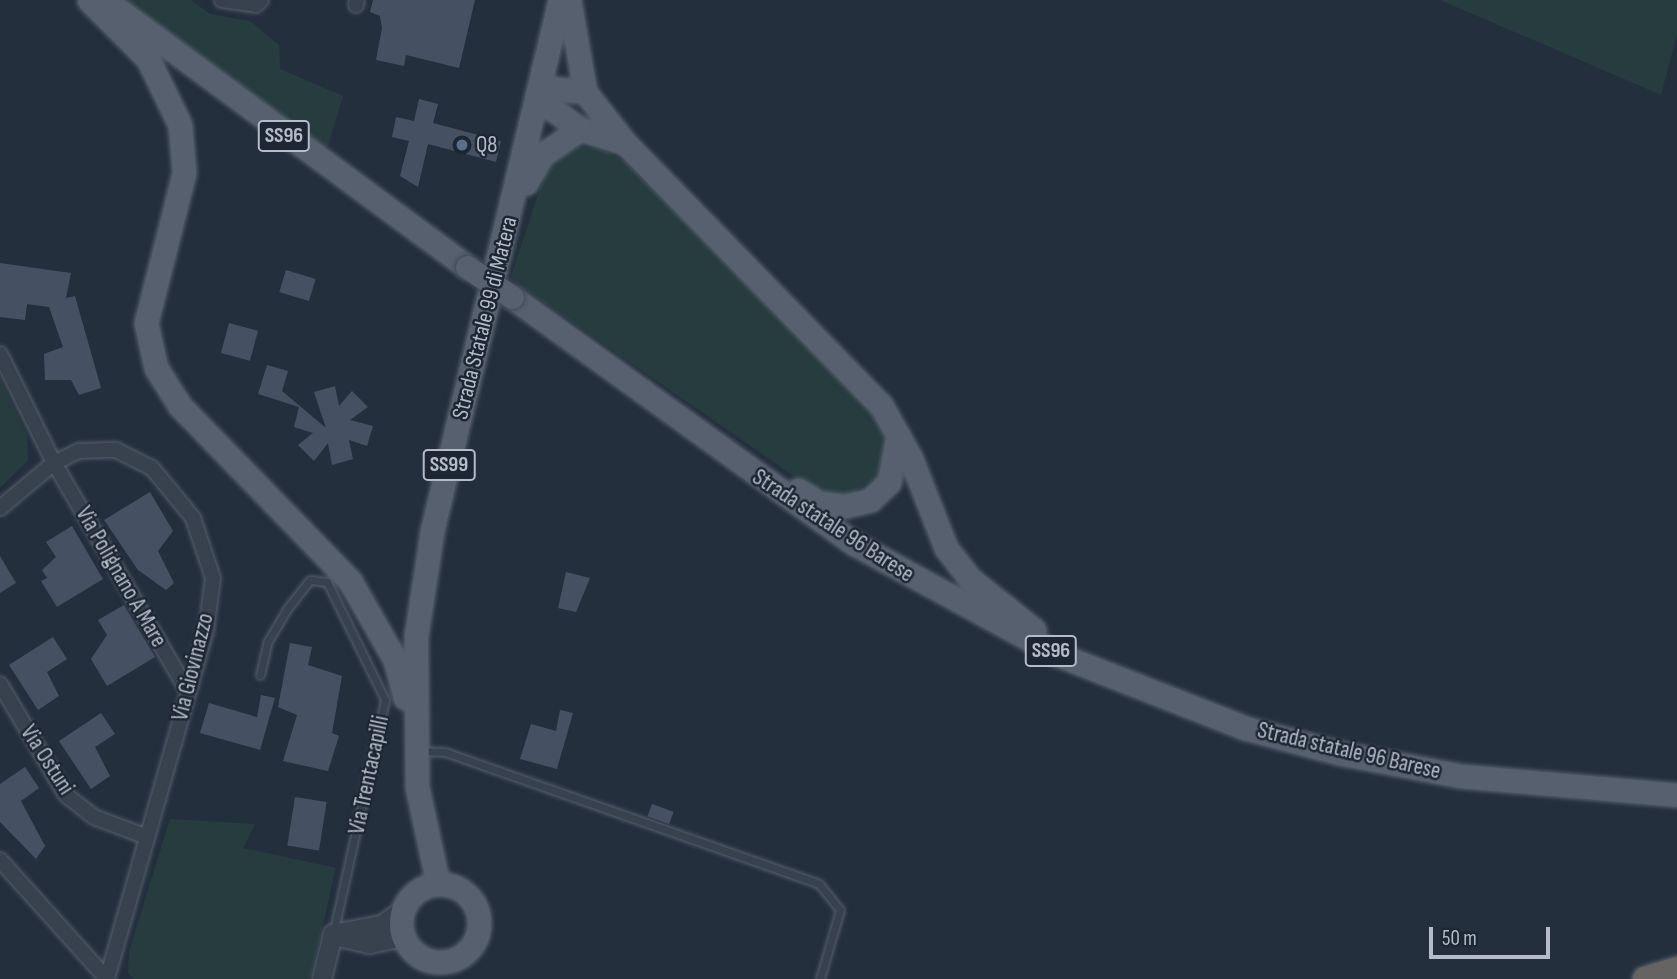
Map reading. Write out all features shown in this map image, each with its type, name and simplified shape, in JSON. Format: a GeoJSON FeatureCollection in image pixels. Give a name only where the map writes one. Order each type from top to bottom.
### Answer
{"type":"FeatureCollection","features":[{"type":"Feature","properties":{"kind":"highway"},"geometry":{"type":"LineString","coordinates":[[1645,979],[1677,969]]}},
{"type":"Feature","properties":{"kind":"main road"},"geometry":{"type":"LineString","coordinates":[[89,0],[148,59],[180,125],[184,173],[146,323],[156,368],[180,406],[350,581],[395,660],[413,724]]}},
{"type":"Feature","properties":{"kind":"main road","name":"Strada statale 96 Barese"},"geometry":{"type":"LineString","coordinates":[[105,0],[665,411],[855,544],[953,602],[1164,698],[1245,728],[1447,774],[1677,795]]}},
{"type":"Feature","properties":{"kind":"main road","name":"Strada Statale 99 di Matera"},"geometry":{"type":"LineString","coordinates":[[416,891],[419,804],[413,724],[415,649],[432,531],[560,0]]}},
{"type":"Feature","properties":{"kind":"main road"},"geometry":{"type":"LineString","coordinates":[[569,0],[585,92],[625,143],[897,428],[931,520],[970,579],[1027,626],[1164,698]]}},
{"type":"Feature","properties":{"kind":"main road"},"geometry":{"type":"LineString","coordinates":[[539,93],[585,92]]}},
{"type":"Feature","properties":{"kind":"main road"},"geometry":{"type":"LineString","coordinates":[[539,93],[580,129],[625,143]]}},
{"type":"Feature","properties":{"kind":"main road"},"geometry":{"type":"LineString","coordinates":[[511,210],[542,155],[580,129]]}},
{"type":"Feature","properties":{"kind":"main road"},"geometry":{"type":"LineString","coordinates":[[665,411],[820,503],[845,506],[870,500],[890,482],[899,455],[897,428]]}},
{"type":"Feature","properties":{"kind":"main road","name":"Strada Statale 99 di Matera"},"geometry":{"type":"LineString","coordinates":[[419,804],[438,884]]}},
{"type":"Feature","properties":{"kind":"main road"},"geometry":{"type":"LineString","coordinates":[[407,943],[429,961],[450,970],[472,947],[478,911],[463,891],[438,884],[416,891],[403,910],[407,943],[429,979]]}},
{"type":"Feature","properties":{"kind":"street"},"geometry":{"type":"LineString","coordinates":[[222,0],[256,5],[261,0]]}},
{"type":"Feature","properties":{"kind":"street","name":"Via Polignano A Mare"},"geometry":{"type":"LineString","coordinates":[[0,354],[54,463],[188,691]]}},
{"type":"Feature","properties":{"kind":"street","name":"Via Giovinazzo"},"geometry":{"type":"LineString","coordinates":[[0,508],[54,463],[79,451],[116,450],[152,468],[193,518],[213,578],[188,691],[107,979]]}},
{"type":"Feature","properties":{"kind":"street","name":"Via Ostuni"},"geometry":{"type":"LineString","coordinates":[[0,684],[66,795],[94,817],[147,837]]}},
{"type":"Feature","properties":{"kind":"street"},"geometry":{"type":"LineString","coordinates":[[0,860],[107,979]]}},
{"type":"Feature","properties":{"kind":"street"},"geometry":{"type":"LineString","coordinates":[[332,934],[382,925],[403,910]]}},
{"type":"Feature","properties":{"kind":"street"},"geometry":{"type":"LineString","coordinates":[[332,934],[370,944],[407,943]]}},
{"type":"Feature","properties":{"kind":"street","name":"Via Trentacapilli"},"geometry":{"type":"LineString","coordinates":[[322,979],[332,934]]}},
{"type":"Feature","properties":{"kind":"lane","name":"Via Trentacapilli"},"geometry":{"type":"LineString","coordinates":[[260,675],[268,641],[287,609],[310,580],[327,582],[385,700],[332,934]]}},
{"type":"Feature","properties":{"kind":"lane"},"geometry":{"type":"LineString","coordinates":[[415,750],[445,752],[819,884],[840,910],[820,979]]}},
{"type":"Feature","properties":{"kind":"green space"},"geometry":{"type":"Polygon","coordinates":[[[120,0],[191,0],[210,14],[250,21],[279,45],[280,69],[343,96],[327,149],[120,0]]]}},
{"type":"Feature","properties":{"kind":"green space"},"geometry":{"type":"Polygon","coordinates":[[[1440,0],[1677,0],[1677,34],[1661,95],[1440,0]]]}},
{"type":"Feature","properties":{"kind":"green space"},"geometry":{"type":"Polygon","coordinates":[[[575,147],[598,148],[624,161],[884,419],[892,440],[878,477],[844,497],[815,491],[510,279],[547,167],[575,147]]]}},
{"type":"Feature","properties":{"kind":"green space"},"geometry":{"type":"Polygon","coordinates":[[[0,378],[27,435],[28,460],[0,488],[0,378]]]}},
{"type":"Feature","properties":{"kind":"green space"},"geometry":{"type":"Polygon","coordinates":[[[170,819],[255,824],[243,848],[336,868],[310,979],[134,979],[128,973],[129,951],[170,819]]]}},
{"type":"Feature","properties":{"kind":"building"},"geometry":{"type":"Polygon","coordinates":[[[373,0],[475,0],[459,68],[406,55],[404,66],[376,60],[382,28],[380,16],[370,12],[373,0]]]}},
{"type":"Feature","properties":{"kind":"building"},"geometry":{"type":"Polygon","coordinates":[[[419,99],[438,104],[433,123],[501,141],[496,162],[428,144],[418,187],[400,176],[409,141],[392,137],[396,117],[414,121],[419,99]]]}},
{"type":"Feature","properties":{"kind":"building"},"geometry":{"type":"Polygon","coordinates":[[[0,263],[71,273],[66,298],[75,296],[101,388],[79,395],[71,380],[45,380],[44,354],[63,347],[49,307],[27,304],[25,320],[0,317],[0,263]]]}},
{"type":"Feature","properties":{"kind":"building"},"geometry":{"type":"Polygon","coordinates":[[[286,270],[316,279],[309,301],[279,292],[286,270]]]}},
{"type":"Feature","properties":{"kind":"building"},"geometry":{"type":"Polygon","coordinates":[[[229,323],[258,331],[250,361],[221,353],[229,323]]]}},
{"type":"Feature","properties":{"kind":"building"},"geometry":{"type":"Polygon","coordinates":[[[267,365],[288,371],[282,391],[326,428],[314,392],[335,386],[339,406],[352,391],[368,407],[350,420],[373,426],[367,446],[349,440],[353,459],[332,465],[328,443],[314,461],[298,445],[313,433],[294,427],[299,407],[258,394],[267,365]]]}},
{"type":"Feature","properties":{"kind":"building"},"geometry":{"type":"Polygon","coordinates":[[[150,492],[173,531],[158,551],[174,583],[166,590],[138,570],[104,520],[150,492]]]}},
{"type":"Feature","properties":{"kind":"building"},"geometry":{"type":"Polygon","coordinates":[[[72,526],[103,579],[57,607],[41,581],[47,578],[42,570],[56,557],[46,542],[72,526]]]}},
{"type":"Feature","properties":{"kind":"building"},"geometry":{"type":"Polygon","coordinates":[[[0,556],[16,583],[0,593],[0,556]]]}},
{"type":"Feature","properties":{"kind":"building"},"geometry":{"type":"Polygon","coordinates":[[[566,572],[590,578],[576,612],[558,608],[566,572]]]}},
{"type":"Feature","properties":{"kind":"building"},"geometry":{"type":"Polygon","coordinates":[[[124,605],[155,657],[107,686],[91,659],[107,635],[98,620],[124,605]]]}},
{"type":"Feature","properties":{"kind":"building"},"geometry":{"type":"Polygon","coordinates":[[[53,637],[67,659],[47,672],[59,696],[38,710],[9,665],[53,637]]]}},
{"type":"Feature","properties":{"kind":"building"},"geometry":{"type":"Polygon","coordinates":[[[290,643],[312,647],[308,665],[342,676],[332,733],[339,736],[328,771],[283,761],[297,715],[278,707],[290,643]]]}},
{"type":"Feature","properties":{"kind":"building"},"geometry":{"type":"Polygon","coordinates":[[[261,695],[275,698],[260,750],[200,733],[209,703],[257,717],[261,695]]]}},
{"type":"Feature","properties":{"kind":"building"},"geometry":{"type":"Polygon","coordinates":[[[560,710],[573,713],[557,769],[520,759],[531,724],[556,731],[560,710]]]}},
{"type":"Feature","properties":{"kind":"building"},"geometry":{"type":"Polygon","coordinates":[[[101,713],[115,734],[95,747],[110,776],[91,789],[59,741],[101,713]]]}},
{"type":"Feature","properties":{"kind":"building"},"geometry":{"type":"Polygon","coordinates":[[[25,767],[39,788],[21,801],[45,846],[36,859],[0,822],[0,784],[25,767]]]}},
{"type":"Feature","properties":{"kind":"building"},"geometry":{"type":"Polygon","coordinates":[[[295,797],[327,802],[319,850],[287,845],[295,797]]]}},
{"type":"Feature","properties":{"kind":"building"},"geometry":{"type":"Polygon","coordinates":[[[652,804],[674,812],[669,824],[648,816],[652,804]]]}},
{"type":"Feature","properties":{"kind":"place","name":"Q8"},"geometry":{"type":"Point","coordinates":[462,145]}}]}
